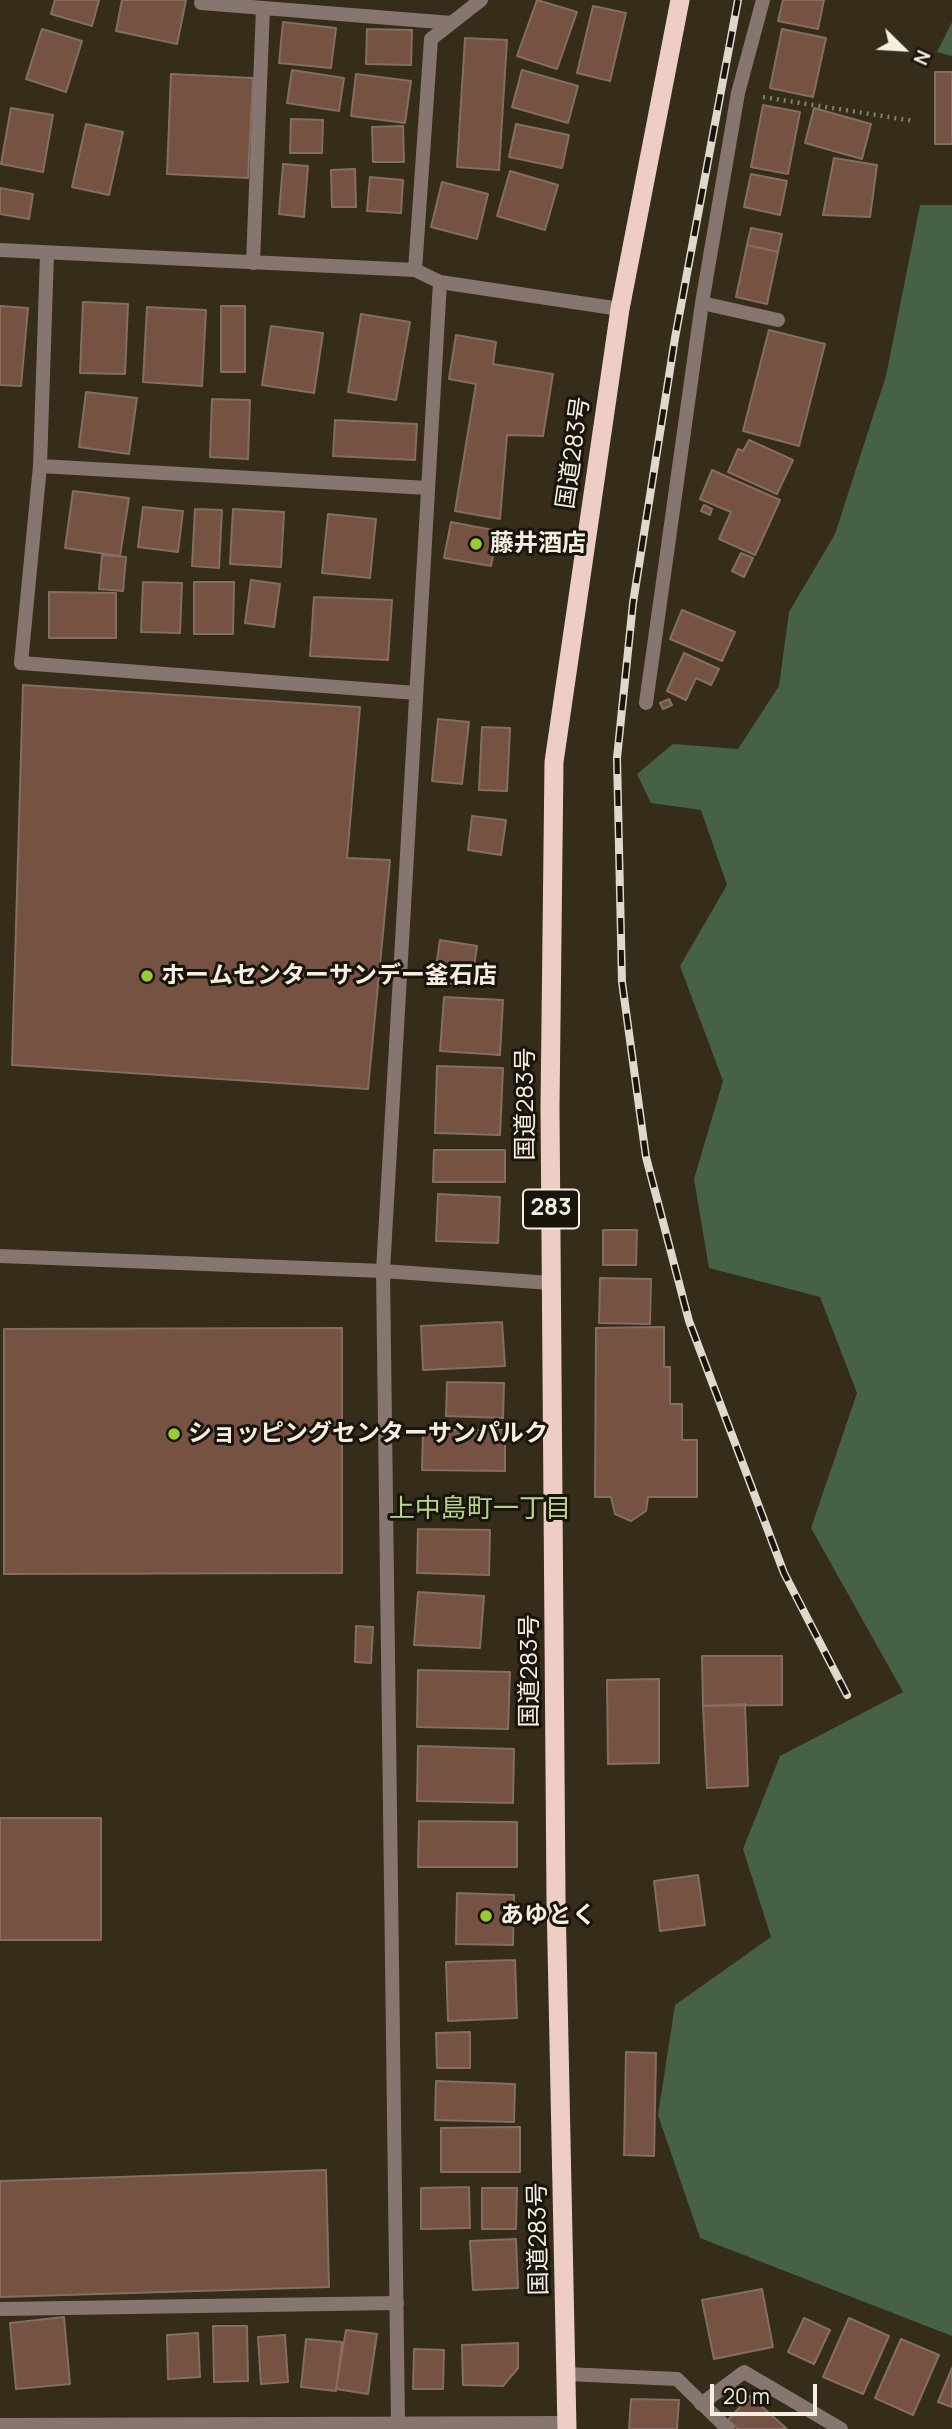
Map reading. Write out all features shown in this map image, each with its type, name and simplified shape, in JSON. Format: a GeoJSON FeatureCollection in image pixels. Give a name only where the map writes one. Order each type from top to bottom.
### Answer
{"type":"FeatureCollection","features":[{"type":"Feature","properties":{"kind":"highway","name":"国道283号"},"geometry":{"type":"LineString","coordinates":[[567,2426],[556,1898],[551,1283],[554,762],[620,309],[680,0]]}},
{"type":"Feature","properties":{"kind":"street"},"geometry":{"type":"LineString","coordinates":[[415,270],[431,39],[481,0]]}},
{"type":"Feature","properties":{"kind":"street"},"geometry":{"type":"LineString","coordinates":[[646,703],[702,303],[737,93],[763,0]]}},
{"type":"Feature","properties":{"kind":"street"},"geometry":{"type":"LineString","coordinates":[[201,3],[452,23]]}},
{"type":"Feature","properties":{"kind":"street"},"geometry":{"type":"LineString","coordinates":[[253,263],[263,8]]}},
{"type":"Feature","properties":{"kind":"street"},"geometry":{"type":"LineString","coordinates":[[0,250],[415,270],[440,282],[620,309]]}},
{"type":"Feature","properties":{"kind":"street"},"geometry":{"type":"LineString","coordinates":[[47,254],[40,466],[21,663],[416,693]]}},
{"type":"Feature","properties":{"kind":"street"},"geometry":{"type":"LineString","coordinates":[[398,2423],[383,1272],[440,282]]}},
{"type":"Feature","properties":{"kind":"street"},"geometry":{"type":"LineString","coordinates":[[702,303],[778,320]]}},
{"type":"Feature","properties":{"kind":"street"},"geometry":{"type":"LineString","coordinates":[[40,466],[428,488]]}},
{"type":"Feature","properties":{"kind":"street"},"geometry":{"type":"LineString","coordinates":[[0,1256],[383,1272],[551,1283]]}},
{"type":"Feature","properties":{"kind":"street"},"geometry":{"type":"LineString","coordinates":[[0,2309],[397,2303]]}},
{"type":"Feature","properties":{"kind":"street"},"geometry":{"type":"LineString","coordinates":[[701,2404],[744,2372],[841,2429]]}},
{"type":"Feature","properties":{"kind":"street"},"geometry":{"type":"LineString","coordinates":[[566,2374],[677,2379],[727,2429]]}},
{"type":"Feature","properties":{"kind":"street"},"geometry":{"type":"LineString","coordinates":[[0,2425],[318,2426],[398,2423],[567,2426]]}},
{"type":"Feature","properties":{"kind":"path"},"geometry":{"type":"LineString","coordinates":[[737,93],[914,121]]}},
{"type":"Feature","properties":{"kind":"green space"},"geometry":{"type":"Polygon","coordinates":[[[952,22],[952,56],[937,52],[952,22]]]}},
{"type":"Feature","properties":{"kind":"green space"},"geometry":{"type":"Polygon","coordinates":[[[920,205],[952,205],[952,2336],[700,2238],[658,2115],[675,2005],[771,1937],[743,1849],[780,1756],[903,1692],[811,1528],[857,1393],[820,1297],[709,1268],[694,1179],[723,1081],[680,966],[727,885],[701,810],[651,803],[637,774],[673,744],[738,749],[779,686],[789,612],[835,534],[886,376],[920,205]]]}},
{"type":"Feature","properties":{"kind":"building"},"geometry":{"type":"Polygon","coordinates":[[[55,0],[99,0],[92,26],[51,14],[55,0]]]}},
{"type":"Feature","properties":{"kind":"building"},"geometry":{"type":"Polygon","coordinates":[[[122,0],[186,0],[177,44],[116,31],[122,0]]]}},
{"type":"Feature","properties":{"kind":"building"},"geometry":{"type":"Polygon","coordinates":[[[537,0],[577,12],[557,69],[517,56],[537,0]]]}},
{"type":"Feature","properties":{"kind":"building"},"geometry":{"type":"Polygon","coordinates":[[[783,0],[824,0],[818,29],[778,21],[783,0]]]}},
{"type":"Feature","properties":{"kind":"building"},"geometry":{"type":"Polygon","coordinates":[[[593,6],[626,13],[610,81],[577,73],[593,6]]]}},
{"type":"Feature","properties":{"kind":"building"},"geometry":{"type":"Polygon","coordinates":[[[283,22],[336,28],[331,68],[279,63],[283,22]]]}},
{"type":"Feature","properties":{"kind":"building"},"geometry":{"type":"Polygon","coordinates":[[[42,29],[82,41],[66,92],[26,79],[42,29]]]}},
{"type":"Feature","properties":{"kind":"building"},"geometry":{"type":"Polygon","coordinates":[[[367,29],[412,30],[411,65],[366,64],[367,29]]]}},
{"type":"Feature","properties":{"kind":"building"},"geometry":{"type":"Polygon","coordinates":[[[782,29],[826,38],[813,97],[770,88],[782,29]]]}},
{"type":"Feature","properties":{"kind":"building"},"geometry":{"type":"Polygon","coordinates":[[[465,38],[507,40],[499,170],[457,167],[465,38]]]}},
{"type":"Feature","properties":{"kind":"building"},"geometry":{"type":"Polygon","coordinates":[[[292,70],[344,78],[339,111],[287,103],[292,70]]]}},
{"type":"Feature","properties":{"kind":"building"},"geometry":{"type":"Polygon","coordinates":[[[522,70],[578,86],[568,123],[512,107],[522,70]]]}},
{"type":"Feature","properties":{"kind":"building"},"geometry":{"type":"Polygon","coordinates":[[[935,72],[952,72],[952,144],[935,144],[935,72]]]}},
{"type":"Feature","properties":{"kind":"building"},"geometry":{"type":"Polygon","coordinates":[[[171,74],[253,78],[248,178],[167,174],[171,74]]]}},
{"type":"Feature","properties":{"kind":"building"},"geometry":{"type":"Polygon","coordinates":[[[356,74],[411,81],[405,123],[351,116],[356,74]]]}},
{"type":"Feature","properties":{"kind":"building"},"geometry":{"type":"Polygon","coordinates":[[[763,105],[800,112],[788,174],[751,167],[763,105]]]}},
{"type":"Feature","properties":{"kind":"building"},"geometry":{"type":"Polygon","coordinates":[[[11,108],[53,115],[43,172],[1,164],[11,108]]]}},
{"type":"Feature","properties":{"kind":"building"},"geometry":{"type":"Polygon","coordinates":[[[814,108],[871,124],[862,159],[805,143],[814,108]]]}},
{"type":"Feature","properties":{"kind":"building"},"geometry":{"type":"Polygon","coordinates":[[[291,119],[323,120],[322,153],[290,153],[291,119]]]}},
{"type":"Feature","properties":{"kind":"building"},"geometry":{"type":"Polygon","coordinates":[[[86,124],[123,132],[109,195],[72,187],[86,124]]]}},
{"type":"Feature","properties":{"kind":"building"},"geometry":{"type":"Polygon","coordinates":[[[516,124],[569,135],[562,168],[509,157],[516,124]]]}},
{"type":"Feature","properties":{"kind":"building"},"geometry":{"type":"Polygon","coordinates":[[[403,126],[404,162],[373,162],[372,127],[403,126]]]}},
{"type":"Feature","properties":{"kind":"building"},"geometry":{"type":"Polygon","coordinates":[[[834,158],[877,165],[870,217],[823,215],[834,158]]]}},
{"type":"Feature","properties":{"kind":"building"},"geometry":{"type":"Polygon","coordinates":[[[283,164],[308,166],[304,217],[279,214],[283,164]]]}},
{"type":"Feature","properties":{"kind":"building"},"geometry":{"type":"Polygon","coordinates":[[[355,169],[356,207],[332,207],[331,170],[355,169]]]}},
{"type":"Feature","properties":{"kind":"building"},"geometry":{"type":"Polygon","coordinates":[[[510,171],[558,185],[545,230],[497,216],[510,171]]]}},
{"type":"Feature","properties":{"kind":"building"},"geometry":{"type":"Polygon","coordinates":[[[751,174],[787,181],[780,215],[744,207],[751,174]]]}},
{"type":"Feature","properties":{"kind":"building"},"geometry":{"type":"Polygon","coordinates":[[[370,177],[403,180],[401,213],[367,211],[370,177]]]}},
{"type":"Feature","properties":{"kind":"building"},"geometry":{"type":"Polygon","coordinates":[[[442,182],[488,194],[477,239],[431,227],[442,182]]]}},
{"type":"Feature","properties":{"kind":"building"},"geometry":{"type":"Polygon","coordinates":[[[0,188],[33,194],[29,219],[0,214],[0,188]]]}},
{"type":"Feature","properties":{"kind":"building"},"geometry":{"type":"Polygon","coordinates":[[[751,228],[782,234],[778,252],[747,245],[751,228]]]}},
{"type":"Feature","properties":{"kind":"building"},"geometry":{"type":"Polygon","coordinates":[[[747,245],[778,252],[767,304],[736,297],[747,245]]]}},
{"type":"Feature","properties":{"kind":"building"},"geometry":{"type":"Polygon","coordinates":[[[83,302],[128,304],[125,374],[80,373],[83,302]]]}},
{"type":"Feature","properties":{"kind":"building"},"geometry":{"type":"Polygon","coordinates":[[[0,306],[28,308],[21,386],[0,385],[0,306]]]}},
{"type":"Feature","properties":{"kind":"building"},"geometry":{"type":"Polygon","coordinates":[[[221,306],[245,306],[245,372],[221,372],[221,306]]]}},
{"type":"Feature","properties":{"kind":"building"},"geometry":{"type":"Polygon","coordinates":[[[147,307],[206,310],[202,386],[143,382],[147,307]]]}},
{"type":"Feature","properties":{"kind":"building"},"geometry":{"type":"Polygon","coordinates":[[[361,314],[410,322],[396,400],[348,392],[361,314]]]}},
{"type":"Feature","properties":{"kind":"building"},"geometry":{"type":"Polygon","coordinates":[[[271,326],[323,333],[314,393],[262,385],[271,326]]]}},
{"type":"Feature","properties":{"kind":"building"},"geometry":{"type":"Polygon","coordinates":[[[769,330],[825,344],[799,446],[743,431],[769,330]]]}},
{"type":"Feature","properties":{"kind":"building"},"geometry":{"type":"Polygon","coordinates":[[[456,335],[496,342],[493,364],[553,374],[543,436],[507,435],[500,519],[455,511],[476,384],[449,379],[456,335]]]}},
{"type":"Feature","properties":{"kind":"building"},"geometry":{"type":"Polygon","coordinates":[[[86,392],[137,398],[129,454],[79,447],[86,392]]]}},
{"type":"Feature","properties":{"kind":"building"},"geometry":{"type":"Polygon","coordinates":[[[212,399],[250,400],[248,459],[210,457],[212,399]]]}},
{"type":"Feature","properties":{"kind":"building"},"geometry":{"type":"Polygon","coordinates":[[[335,420],[417,424],[415,460],[333,456],[335,420]]]}},
{"type":"Feature","properties":{"kind":"building"},"geometry":{"type":"Polygon","coordinates":[[[749,440],[793,460],[777,494],[728,472],[738,449],[743,451],[749,440]]]}},
{"type":"Feature","properties":{"kind":"building"},"geometry":{"type":"Polygon","coordinates":[[[712,470],[780,500],[755,555],[719,539],[731,512],[700,499],[712,470]]]}},
{"type":"Feature","properties":{"kind":"building"},"geometry":{"type":"Polygon","coordinates":[[[73,491],[129,498],[120,556],[65,548],[73,491]]]}},
{"type":"Feature","properties":{"kind":"building"},"geometry":{"type":"Polygon","coordinates":[[[704,505],[712,509],[710,515],[701,511],[704,505]]]}},
{"type":"Feature","properties":{"kind":"building"},"geometry":{"type":"Polygon","coordinates":[[[143,507],[183,511],[178,552],[138,547],[143,507]]]}},
{"type":"Feature","properties":{"kind":"building"},"geometry":{"type":"Polygon","coordinates":[[[195,509],[222,510],[219,568],[192,566],[195,509]]]}},
{"type":"Feature","properties":{"kind":"building"},"geometry":{"type":"Polygon","coordinates":[[[233,509],[284,512],[281,567],[230,564],[233,509]]]}},
{"type":"Feature","properties":{"kind":"building"},"geometry":{"type":"Polygon","coordinates":[[[328,514],[376,519],[370,578],[322,573],[328,514]]]}},
{"type":"Feature","properties":{"kind":"building"},"geometry":{"type":"Polygon","coordinates":[[[451,522],[498,531],[491,566],[444,558],[451,522]]]}},
{"type":"Feature","properties":{"kind":"building"},"geometry":{"type":"Polygon","coordinates":[[[741,553],[753,558],[744,577],[732,571],[741,553]]]}},
{"type":"Feature","properties":{"kind":"building"},"geometry":{"type":"Polygon","coordinates":[[[102,555],[126,557],[123,591],[99,589],[102,555]]]}},
{"type":"Feature","properties":{"kind":"building"},"geometry":{"type":"Polygon","coordinates":[[[251,580],[280,584],[274,627],[245,623],[251,580]]]}},
{"type":"Feature","properties":{"kind":"building"},"geometry":{"type":"Polygon","coordinates":[[[143,582],[182,583],[180,633],[141,632],[143,582]]]}},
{"type":"Feature","properties":{"kind":"building"},"geometry":{"type":"Polygon","coordinates":[[[194,582],[234,582],[233,634],[194,634],[194,582]]]}},
{"type":"Feature","properties":{"kind":"building"},"geometry":{"type":"Polygon","coordinates":[[[49,592],[116,593],[116,638],[49,638],[49,592]]]}},
{"type":"Feature","properties":{"kind":"building"},"geometry":{"type":"Polygon","coordinates":[[[314,597],[392,600],[388,660],[310,656],[314,597]]]}},
{"type":"Feature","properties":{"kind":"building"},"geometry":{"type":"Polygon","coordinates":[[[682,610],[735,632],[722,661],[670,639],[682,610]]]}},
{"type":"Feature","properties":{"kind":"building"},"geometry":{"type":"Polygon","coordinates":[[[684,653],[719,669],[711,685],[696,678],[686,700],[667,691],[684,653]]]}},
{"type":"Feature","properties":{"kind":"building"},"geometry":{"type":"Polygon","coordinates":[[[23,685],[360,707],[347,858],[390,860],[368,1089],[12,1065],[23,685]]]}},
{"type":"Feature","properties":{"kind":"building"},"geometry":{"type":"Polygon","coordinates":[[[669,699],[672,705],[663,709],[660,703],[669,699]]]}},
{"type":"Feature","properties":{"kind":"building"},"geometry":{"type":"Polygon","coordinates":[[[438,719],[469,722],[462,784],[432,781],[438,719]]]}},
{"type":"Feature","properties":{"kind":"building"},"geometry":{"type":"Polygon","coordinates":[[[482,727],[510,728],[507,791],[479,790],[482,727]]]}},
{"type":"Feature","properties":{"kind":"building"},"geometry":{"type":"Polygon","coordinates":[[[472,816],[506,820],[501,855],[468,850],[472,816]]]}},
{"type":"Feature","properties":{"kind":"building"},"geometry":{"type":"Polygon","coordinates":[[[440,940],[477,946],[471,987],[434,981],[440,940]]]}},
{"type":"Feature","properties":{"kind":"building"},"geometry":{"type":"Polygon","coordinates":[[[444,997],[503,1000],[500,1055],[440,1051],[444,997]]]}},
{"type":"Feature","properties":{"kind":"building"},"geometry":{"type":"Polygon","coordinates":[[[437,1066],[503,1068],[500,1135],[435,1133],[437,1066]]]}},
{"type":"Feature","properties":{"kind":"building"},"geometry":{"type":"Polygon","coordinates":[[[434,1150],[505,1150],[505,1182],[433,1182],[434,1150]]]}},
{"type":"Feature","properties":{"kind":"building"},"geometry":{"type":"Polygon","coordinates":[[[438,1194],[500,1197],[498,1243],[436,1241],[438,1194]]]}},
{"type":"Feature","properties":{"kind":"building"},"geometry":{"type":"Polygon","coordinates":[[[603,1230],[637,1230],[636,1265],[603,1265],[603,1230]]]}},
{"type":"Feature","properties":{"kind":"building"},"geometry":{"type":"Polygon","coordinates":[[[600,1278],[651,1279],[650,1324],[599,1323],[600,1278]]]}},
{"type":"Feature","properties":{"kind":"building"},"geometry":{"type":"Polygon","coordinates":[[[502,1322],[505,1366],[423,1370],[421,1326],[502,1322]]]}},
{"type":"Feature","properties":{"kind":"building"},"geometry":{"type":"Polygon","coordinates":[[[664,1327],[664,1367],[670,1367],[670,1404],[682,1404],[682,1440],[697,1440],[697,1497],[648,1497],[646,1511],[631,1521],[615,1514],[611,1497],[595,1497],[596,1328],[664,1327]]]}},
{"type":"Feature","properties":{"kind":"building"},"geometry":{"type":"Polygon","coordinates":[[[342,1328],[342,1573],[4,1574],[4,1329],[342,1328]]]}},
{"type":"Feature","properties":{"kind":"building"},"geometry":{"type":"Polygon","coordinates":[[[447,1382],[504,1383],[503,1418],[446,1416],[447,1382]]]}},
{"type":"Feature","properties":{"kind":"building"},"geometry":{"type":"Polygon","coordinates":[[[423,1430],[505,1430],[505,1471],[422,1470],[423,1430]]]}},
{"type":"Feature","properties":{"kind":"building"},"geometry":{"type":"Polygon","coordinates":[[[418,1529],[490,1530],[489,1575],[417,1573],[418,1529]]]}},
{"type":"Feature","properties":{"kind":"building"},"geometry":{"type":"Polygon","coordinates":[[[418,1592],[484,1596],[480,1648],[414,1645],[418,1592]]]}},
{"type":"Feature","properties":{"kind":"building"},"geometry":{"type":"Polygon","coordinates":[[[356,1626],[373,1627],[371,1663],[355,1662],[356,1626]]]}},
{"type":"Feature","properties":{"kind":"building"},"geometry":{"type":"Polygon","coordinates":[[[702,1656],[782,1656],[782,1705],[703,1706],[702,1656]]]}},
{"type":"Feature","properties":{"kind":"building"},"geometry":{"type":"Polygon","coordinates":[[[418,1670],[510,1672],[508,1729],[417,1727],[418,1670]]]}},
{"type":"Feature","properties":{"kind":"building"},"geometry":{"type":"Polygon","coordinates":[[[659,1679],[659,1763],[608,1764],[607,1680],[659,1679]]]}},
{"type":"Feature","properties":{"kind":"building"},"geometry":{"type":"Polygon","coordinates":[[[745,1704],[748,1786],[707,1788],[703,1706],[745,1704]]]}},
{"type":"Feature","properties":{"kind":"building"},"geometry":{"type":"Polygon","coordinates":[[[418,1746],[514,1749],[513,1803],[417,1801],[418,1746]]]}},
{"type":"Feature","properties":{"kind":"building"},"geometry":{"type":"Polygon","coordinates":[[[0,1818],[101,1818],[101,1940],[0,1940],[0,1818]]]}},
{"type":"Feature","properties":{"kind":"building"},"geometry":{"type":"Polygon","coordinates":[[[419,1821],[517,1822],[517,1867],[418,1867],[419,1821]]]}},
{"type":"Feature","properties":{"kind":"building"},"geometry":{"type":"Polygon","coordinates":[[[698,1875],[705,1925],[660,1931],[654,1881],[698,1875]]]}},
{"type":"Feature","properties":{"kind":"building"},"geometry":{"type":"Polygon","coordinates":[[[457,1893],[514,1895],[513,1945],[456,1944],[457,1893]]]}},
{"type":"Feature","properties":{"kind":"building"},"geometry":{"type":"Polygon","coordinates":[[[515,1960],[517,2018],[448,2021],[446,1962],[515,1960]]]}},
{"type":"Feature","properties":{"kind":"building"},"geometry":{"type":"Polygon","coordinates":[[[470,2032],[470,2068],[437,2068],[436,2033],[470,2032]]]}},
{"type":"Feature","properties":{"kind":"building"},"geometry":{"type":"Polygon","coordinates":[[[626,2052],[656,2053],[654,2156],[624,2155],[626,2052]]]}},
{"type":"Feature","properties":{"kind":"building"},"geometry":{"type":"Polygon","coordinates":[[[436,2081],[515,2084],[514,2122],[435,2120],[436,2081]]]}},
{"type":"Feature","properties":{"kind":"building"},"geometry":{"type":"Polygon","coordinates":[[[520,2127],[520,2172],[441,2172],[441,2128],[520,2127]]]}},
{"type":"Feature","properties":{"kind":"building"},"geometry":{"type":"Polygon","coordinates":[[[326,2170],[329,2287],[0,2297],[0,2181],[326,2170]]]}},
{"type":"Feature","properties":{"kind":"building"},"geometry":{"type":"Polygon","coordinates":[[[469,2187],[470,2228],[421,2229],[421,2188],[469,2187]]]}},
{"type":"Feature","properties":{"kind":"building"},"geometry":{"type":"Polygon","coordinates":[[[482,2188],[517,2188],[516,2229],[482,2229],[482,2188]]]}},
{"type":"Feature","properties":{"kind":"building"},"geometry":{"type":"Polygon","coordinates":[[[516,2239],[518,2288],[473,2290],[470,2241],[516,2239]]]}},
{"type":"Feature","properties":{"kind":"building"},"geometry":{"type":"Polygon","coordinates":[[[762,2289],[773,2347],[714,2359],[702,2300],[762,2289]]]}},
{"type":"Feature","properties":{"kind":"building"},"geometry":{"type":"Polygon","coordinates":[[[64,2317],[70,2384],[16,2389],[10,2323],[64,2317]]]}},
{"type":"Feature","properties":{"kind":"building"},"geometry":{"type":"Polygon","coordinates":[[[804,2318],[830,2330],[814,2364],[788,2352],[804,2318]]]}},
{"type":"Feature","properties":{"kind":"building"},"geometry":{"type":"Polygon","coordinates":[[[849,2318],[889,2336],[863,2394],[823,2377],[849,2318]]]}},
{"type":"Feature","properties":{"kind":"building"},"geometry":{"type":"Polygon","coordinates":[[[213,2326],[247,2326],[248,2381],[214,2382],[213,2326]]]}},
{"type":"Feature","properties":{"kind":"building"},"geometry":{"type":"Polygon","coordinates":[[[346,2330],[377,2334],[368,2394],[336,2389],[346,2330]]]}},
{"type":"Feature","properties":{"kind":"building"},"geometry":{"type":"Polygon","coordinates":[[[198,2333],[200,2377],[168,2379],[167,2335],[198,2333]]]}},
{"type":"Feature","properties":{"kind":"building"},"geometry":{"type":"Polygon","coordinates":[[[285,2335],[288,2382],[261,2384],[258,2337],[285,2335]]]}},
{"type":"Feature","properties":{"kind":"building"},"geometry":{"type":"Polygon","coordinates":[[[306,2339],[342,2342],[336,2391],[301,2387],[306,2339]]]}},
{"type":"Feature","properties":{"kind":"building"},"geometry":{"type":"Polygon","coordinates":[[[901,2339],[939,2355],[913,2415],[875,2398],[901,2339]]]}},
{"type":"Feature","properties":{"kind":"building"},"geometry":{"type":"Polygon","coordinates":[[[518,2343],[518,2368],[503,2386],[463,2385],[462,2345],[518,2343]]]}},
{"type":"Feature","properties":{"kind":"building"},"geometry":{"type":"Polygon","coordinates":[[[414,2349],[444,2350],[443,2389],[413,2389],[414,2349]]]}},
{"type":"Feature","properties":{"kind":"building"},"geometry":{"type":"Polygon","coordinates":[[[952,2368],[952,2407],[938,2402],[952,2368]]]}},
{"type":"Feature","properties":{"kind":"building"},"geometry":{"type":"Polygon","coordinates":[[[750,2396],[787,2429],[738,2429],[728,2420],[750,2396]]]}},
{"type":"Feature","properties":{"kind":"building"},"geometry":{"type":"Polygon","coordinates":[[[631,2399],[679,2400],[677,2429],[629,2429],[631,2399]]]}},
{"type":"Feature","properties":{"kind":"railway"},"geometry":{"type":"LineString","coordinates":[[738,0],[675,338],[633,603],[617,758],[622,982],[646,1157],[689,1321],[784,1573],[847,1695]]}},
{"type":"Feature","properties":{"kind":"place","name":"藤井酒店"},"geometry":{"type":"Point","coordinates":[476,544]}},
{"type":"Feature","properties":{"kind":"place","name":"ホームセンターサンデー釜石店"},"geometry":{"type":"Point","coordinates":[147,976]}},
{"type":"Feature","properties":{"kind":"place","name":"ショッピングセンターサンパルク"},"geometry":{"type":"Point","coordinates":[174,1434]}},
{"type":"Feature","properties":{"kind":"place","name":"あゆとく"},"geometry":{"type":"Point","coordinates":[486,1916]}},
{"type":"Feature","properties":{"kind":"district","name":"上中島町一丁目"},"geometry":{"type":"Point","coordinates":[480,1510]}}]}
